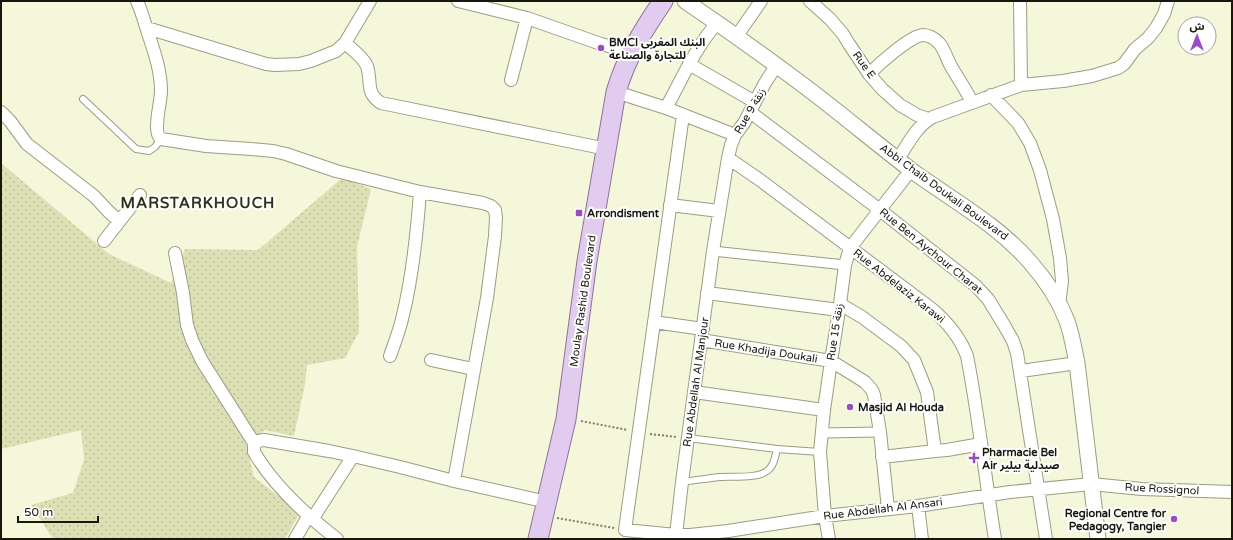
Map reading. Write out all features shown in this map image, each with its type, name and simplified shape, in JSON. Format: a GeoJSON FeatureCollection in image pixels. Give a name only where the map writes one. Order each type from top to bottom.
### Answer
{"type":"FeatureCollection","features":[{"type":"Feature","properties":{"kind":"main road","name":"Moulay Rashid Boulevard"},"geometry":{"type":"LineString","coordinates":[[538,539],[566,419],[588,260],[616,92],[631,52],[645,26],[662,1]]}},
{"type":"Feature","properties":{"kind":"street"},"geometry":{"type":"LineString","coordinates":[[137,1],[156,56],[160,79],[161,99],[157,129],[161,139],[206,146],[273,151],[336,171],[420,192],[483,203],[491,206],[494,210],[496,217],[495,236],[487,298],[454,481]]}},
{"type":"Feature","properties":{"kind":"street"},"geometry":{"type":"LineString","coordinates":[[147,28],[254,61],[275,65],[299,64],[336,51],[345,43],[370,1]]}},
{"type":"Feature","properties":{"kind":"street"},"geometry":{"type":"LineString","coordinates":[[458,1],[527,18],[601,44],[631,52]]}},
{"type":"Feature","properties":{"kind":"street","name":"Abbi Chaib Doukali Boulevard"},"geometry":{"type":"LineString","coordinates":[[685,1],[812,91],[911,170],[987,222],[1015,246],[1035,269],[1060,305],[1067,323],[1077,363],[1098,539]]}},
{"type":"Feature","properties":{"kind":"street"},"geometry":{"type":"LineString","coordinates":[[736,37],[760,1]]}},
{"type":"Feature","properties":{"kind":"street","name":"Rue E"},"geometry":{"type":"LineString","coordinates":[[810,1],[830,19],[843,34],[869,74],[882,89],[900,105],[928,119]]}},
{"type":"Feature","properties":{"kind":"street"},"geometry":{"type":"LineString","coordinates":[[1020,1],[1021,85]]}},
{"type":"Feature","properties":{"kind":"street"},"geometry":{"type":"LineString","coordinates":[[898,159],[916,132],[928,119],[940,114],[1021,85],[1063,81],[1092,76],[1118,68],[1124,64],[1135,49],[1148,38],[1156,28],[1164,14],[1168,1]]}},
{"type":"Feature","properties":{"kind":"street"},"geometry":{"type":"LineString","coordinates":[[511,80],[527,18]]}},
{"type":"Feature","properties":{"kind":"street"},"geometry":{"type":"LineString","coordinates":[[666,108],[704,39],[717,23]]}},
{"type":"Feature","properties":{"kind":"street"},"geometry":{"type":"LineString","coordinates":[[869,74],[883,60],[909,41],[919,36],[927,35],[933,38],[940,45],[952,69],[966,89],[972,102]]}},
{"type":"Feature","properties":{"kind":"street"},"geometry":{"type":"LineString","coordinates":[[345,43],[363,59],[367,66],[372,94],[374,98],[381,103],[607,149]]}},
{"type":"Feature","properties":{"kind":"street","name":"Rue Ben Aychour Charat"},"geometry":{"type":"LineString","coordinates":[[689,64],[753,107],[953,267],[988,299],[1004,324],[1013,341],[1017,353],[1046,539]]}},
{"type":"Feature","properties":{"kind":"street","name":"Rue 9 زنقة"},"geometry":{"type":"LineString","coordinates":[[728,158],[735,135],[776,66]]}},
{"type":"Feature","properties":{"kind":"street"},"geometry":{"type":"LineString","coordinates":[[616,92],[666,108],[735,135]]}},
{"type":"Feature","properties":{"kind":"street"},"geometry":{"type":"LineString","coordinates":[[991,95],[1018,123],[1030,143],[1040,170],[1053,219],[1060,258],[1062,281],[1060,305]]}},
{"type":"Feature","properties":{"kind":"street"},"geometry":{"type":"LineString","coordinates":[[1,112],[10,121],[27,144],[97,199],[119,221]]}},
{"type":"Feature","properties":{"kind":"street"},"geometry":{"type":"LineString","coordinates":[[625,530],[683,115]]}},
{"type":"Feature","properties":{"kind":"street","name":"Rue Abdellah Al Manjour"},"geometry":{"type":"LineString","coordinates":[[676,535],[713,251],[728,158]]}},
{"type":"Feature","properties":{"kind":"street","name":"Rue Abdelaziz Karawi"},"geometry":{"type":"LineString","coordinates":[[728,158],[879,268],[944,318],[963,347],[967,356],[982,444],[995,539]]}},
{"type":"Feature","properties":{"kind":"street","name":"Rue 15 زنقة"},"geometry":{"type":"LineString","coordinates":[[829,539],[825,516],[820,452],[824,410],[845,265],[850,248],[911,170]]}},
{"type":"Feature","properties":{"kind":"street"},"geometry":{"type":"LineString","coordinates":[[390,356],[403,316],[410,286],[416,243],[420,192]]}},
{"type":"Feature","properties":{"kind":"street"},"geometry":{"type":"LineString","coordinates":[[104,241],[140,195]]}},
{"type":"Feature","properties":{"kind":"street"},"geometry":{"type":"LineString","coordinates":[[670,205],[719,212]]}},
{"type":"Feature","properties":{"kind":"street"},"geometry":{"type":"LineString","coordinates":[[713,251],[845,265]]}},
{"type":"Feature","properties":{"kind":"street"},"geometry":{"type":"LineString","coordinates":[[175,253],[187,325],[192,340],[202,360],[254,443],[254,452],[273,479],[311,516],[338,539]]}},
{"type":"Feature","properties":{"kind":"street"},"geometry":{"type":"LineString","coordinates":[[708,294],[840,307],[862,317],[901,346],[914,360],[927,392],[935,450]]}},
{"type":"Feature","properties":{"kind":"street","name":"Rue Khadija Doukali"},"geometry":{"type":"LineString","coordinates":[[654,322],[702,335],[831,361]]}},
{"type":"Feature","properties":{"kind":"street"},"geometry":{"type":"LineString","coordinates":[[432,360],[473,369]]}},
{"type":"Feature","properties":{"kind":"street"},"geometry":{"type":"LineString","coordinates":[[831,361],[865,382],[872,390],[874,395],[880,432],[888,509]]}},
{"type":"Feature","properties":{"kind":"street"},"geometry":{"type":"LineString","coordinates":[[1020,371],[1077,363]]}},
{"type":"Feature","properties":{"kind":"street"},"geometry":{"type":"LineString","coordinates":[[694,392],[824,410]]}},
{"type":"Feature","properties":{"kind":"street"},"geometry":{"type":"LineString","coordinates":[[822,433],[880,432]]}},
{"type":"Feature","properties":{"kind":"street"},"geometry":{"type":"LineString","coordinates":[[254,443],[264,440],[353,456],[454,481],[545,509]]}},
{"type":"Feature","properties":{"kind":"street"},"geometry":{"type":"LineString","coordinates":[[882,457],[935,450],[947,450],[982,444]]}},
{"type":"Feature","properties":{"kind":"street"},"geometry":{"type":"LineString","coordinates":[[295,539],[353,456]]}},
{"type":"Feature","properties":{"kind":"street","name":"Rue Abdellah Al Ansari"},"geometry":{"type":"LineString","coordinates":[[625,530],[690,535],[728,531],[825,516],[918,506],[1038,488],[1091,484]]}},
{"type":"Feature","properties":{"kind":"street","name":"Rue Rossignol"},"geometry":{"type":"LineString","coordinates":[[1091,484],[1142,489],[1232,492]]}},
{"type":"Feature","properties":{"kind":"street"},"geometry":{"type":"LineString","coordinates":[[918,506],[922,539]]}},
{"type":"Feature","properties":{"kind":"lane"},"geometry":{"type":"LineString","coordinates":[[83,99],[136,149],[150,151],[161,139]]}},
{"type":"Feature","properties":{"kind":"lane"},"geometry":{"type":"LineString","coordinates":[[688,438],[778,449],[820,452]]}},
{"type":"Feature","properties":{"kind":"lane"},"geometry":{"type":"LineString","coordinates":[[682,482],[763,474],[769,470],[778,449]]}},
{"type":"Feature","properties":{"kind":"path"},"geometry":{"type":"LineString","coordinates":[[545,509],[580,523],[625,530]]}},
{"type":"Feature","properties":{"kind":"green space"},"geometry":{"type":"Polygon","coordinates":[[[1,163],[109,254],[171,283],[185,249],[258,250],[342,178],[371,189],[357,247],[359,332],[345,358],[307,365],[305,384],[294,436],[265,430],[246,444],[254,477],[300,513],[285,539],[53,539],[31,505],[73,493],[84,460],[81,430],[1,449],[1,163]]]}},
{"type":"Feature","properties":{"kind":"place","name":"BMCI البنك المغربي للتجارة والصناعة"},"geometry":{"type":"Point","coordinates":[601,48]}},
{"type":"Feature","properties":{"kind":"place","name":"Arrondisment"},"geometry":{"type":"Point","coordinates":[579,213]}},
{"type":"Feature","properties":{"kind":"place","name":"Masjid Al Houda"},"geometry":{"type":"Point","coordinates":[850,407]}},
{"type":"Feature","properties":{"kind":"place","name":"Pharmacie Bel Air صيدلية بيلير"},"geometry":{"type":"Point","coordinates":[974,458]}},
{"type":"Feature","properties":{"kind":"place","name":"Regional Centre for Pedagogy, Tangier"},"geometry":{"type":"Point","coordinates":[1174,519]}},
{"type":"Feature","properties":{"kind":"district","name":"MARSTARKHOUCH"},"geometry":{"type":"Point","coordinates":[198,203]}}]}
